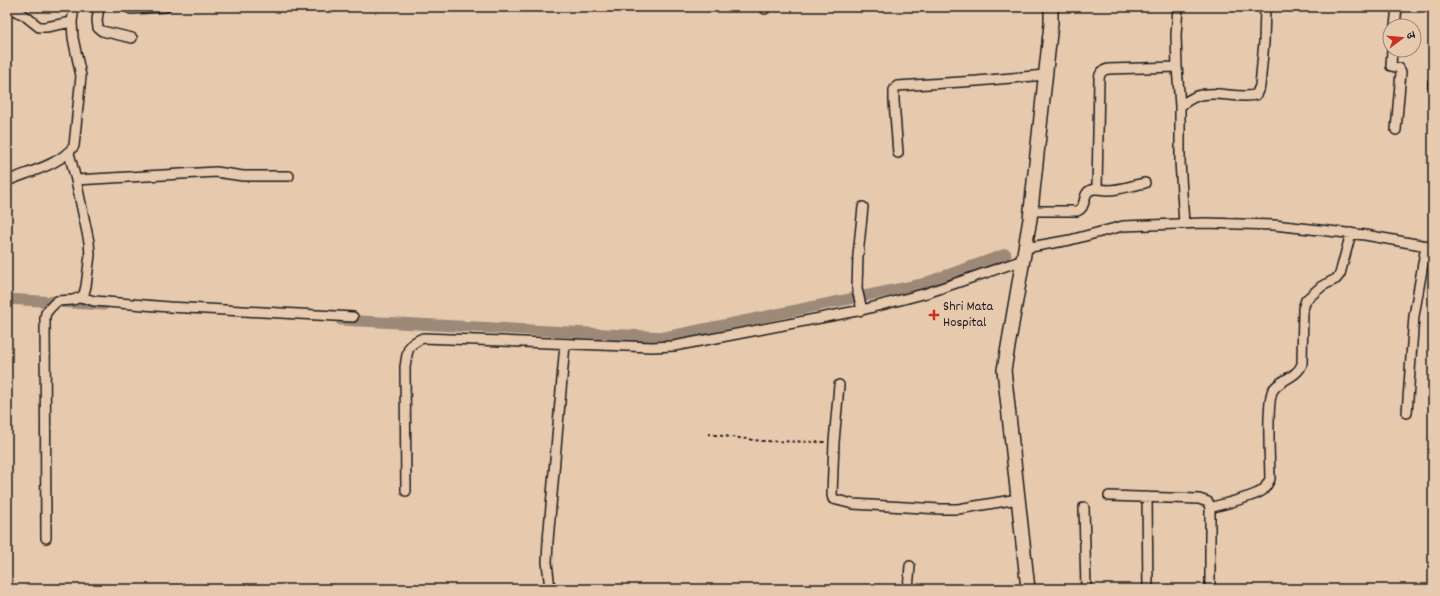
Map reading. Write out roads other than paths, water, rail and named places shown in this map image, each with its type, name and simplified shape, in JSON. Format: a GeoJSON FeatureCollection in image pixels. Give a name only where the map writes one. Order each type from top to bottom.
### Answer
{"type":"FeatureCollection","features":[{"type":"Feature","properties":{"kind":"street"},"geometry":{"type":"LineString","coordinates":[[7,7],[24,15],[39,27],[72,22]]}},
{"type":"Feature","properties":{"kind":"street"},"geometry":{"type":"LineString","coordinates":[[7,181],[59,160],[74,146],[81,76],[73,38],[72,22],[74,7]]}},
{"type":"Feature","properties":{"kind":"street"},"geometry":{"type":"LineString","coordinates":[[99,7],[97,20],[98,28],[102,31],[132,38]]}},
{"type":"Feature","properties":{"kind":"street"},"geometry":{"type":"LineString","coordinates":[[126,7],[131,9],[166,7]]}},
{"type":"Feature","properties":{"kind":"street"},"geometry":{"type":"LineString","coordinates":[[1028,589],[1004,370],[1031,211],[1051,24],[1051,7]]}},
{"type":"Feature","properties":{"kind":"street"},"geometry":{"type":"LineString","coordinates":[[1178,7],[1176,35],[1180,106],[1180,161],[1184,224]]}},
{"type":"Feature","properties":{"kind":"street"},"geometry":{"type":"LineString","coordinates":[[1180,106],[1203,94],[1256,95],[1260,86],[1266,7]]}},
{"type":"Feature","properties":{"kind":"street"},"geometry":{"type":"LineString","coordinates":[[1396,18],[1397,7]]}},
{"type":"Feature","properties":{"kind":"street"},"geometry":{"type":"LineString","coordinates":[[1392,58],[1392,66],[1399,68],[1401,72],[1396,130]]}},
{"type":"Feature","properties":{"kind":"street"},"geometry":{"type":"LineString","coordinates":[[1097,189],[1100,73],[1102,70],[1108,69],[1177,67]]}},
{"type":"Feature","properties":{"kind":"street"},"geometry":{"type":"LineString","coordinates":[[898,153],[894,100],[894,90],[897,86],[977,82],[1046,74]]}},
{"type":"Feature","properties":{"kind":"street"},"geometry":{"type":"LineString","coordinates":[[46,538],[44,325],[46,313],[57,301],[73,300],[84,294],[90,255],[87,230],[76,180],[68,153]]}},
{"type":"Feature","properties":{"kind":"street"},"geometry":{"type":"LineString","coordinates":[[76,180],[216,172],[243,176],[289,176]]}},
{"type":"Feature","properties":{"kind":"street"},"geometry":{"type":"LineString","coordinates":[[1031,211],[1077,211],[1084,206],[1088,192],[1091,190],[1110,190],[1144,183]]}},
{"type":"Feature","properties":{"kind":"street"},"geometry":{"type":"LineString","coordinates":[[861,309],[858,296],[858,256],[863,207]]}},
{"type":"Feature","properties":{"kind":"street"},"geometry":{"type":"LineString","coordinates":[[406,491],[404,367],[408,350],[414,342],[423,338],[652,347],[674,346],[861,309],[927,293],[1024,254],[1123,226],[1205,223],[1274,225],[1351,233],[1430,246],[1414,316],[1407,413]]}},
{"type":"Feature","properties":{"kind":"street"},"geometry":{"type":"LineString","coordinates":[[1210,508],[1255,494],[1267,486],[1270,480],[1269,410],[1271,394],[1277,385],[1300,369],[1302,364],[1303,309],[1306,300],[1322,286],[1336,279],[1340,274],[1351,233]]}},
{"type":"Feature","properties":{"kind":"street"},"geometry":{"type":"LineString","coordinates":[[81,297],[94,301],[169,307],[353,317]]}},
{"type":"Feature","properties":{"kind":"street"},"geometry":{"type":"LineString","coordinates":[[550,589],[547,562],[548,541],[565,344]]}},
{"type":"Feature","properties":{"kind":"street"},"geometry":{"type":"LineString","coordinates":[[839,385],[834,442],[833,499],[853,504],[958,509],[1018,499]]}},
{"type":"Feature","properties":{"kind":"street"},"geometry":{"type":"LineString","coordinates":[[1109,496],[1199,499],[1208,502],[1210,508],[1210,589]]}},
{"type":"Feature","properties":{"kind":"street"},"geometry":{"type":"LineString","coordinates":[[1147,497],[1148,589]]}},
{"type":"Feature","properties":{"kind":"street"},"geometry":{"type":"LineString","coordinates":[[1084,507],[1086,589]]}},
{"type":"Feature","properties":{"kind":"street"},"geometry":{"type":"LineString","coordinates":[[908,589],[910,566]]}},
{"type":"Feature","properties":{"kind":"waterway"},"geometry":{"type":"LineString","coordinates":[[341,320],[665,337],[922,284],[1006,254]]}},
{"type":"Feature","properties":{"kind":"waterway"},"geometry":{"type":"LineString","coordinates":[[7,299],[104,305]]}},
{"type":"Feature","properties":{"kind":"place","name":"Shri Mata Hospital"},"geometry":{"type":"Point","coordinates":[934,315]}}]}
